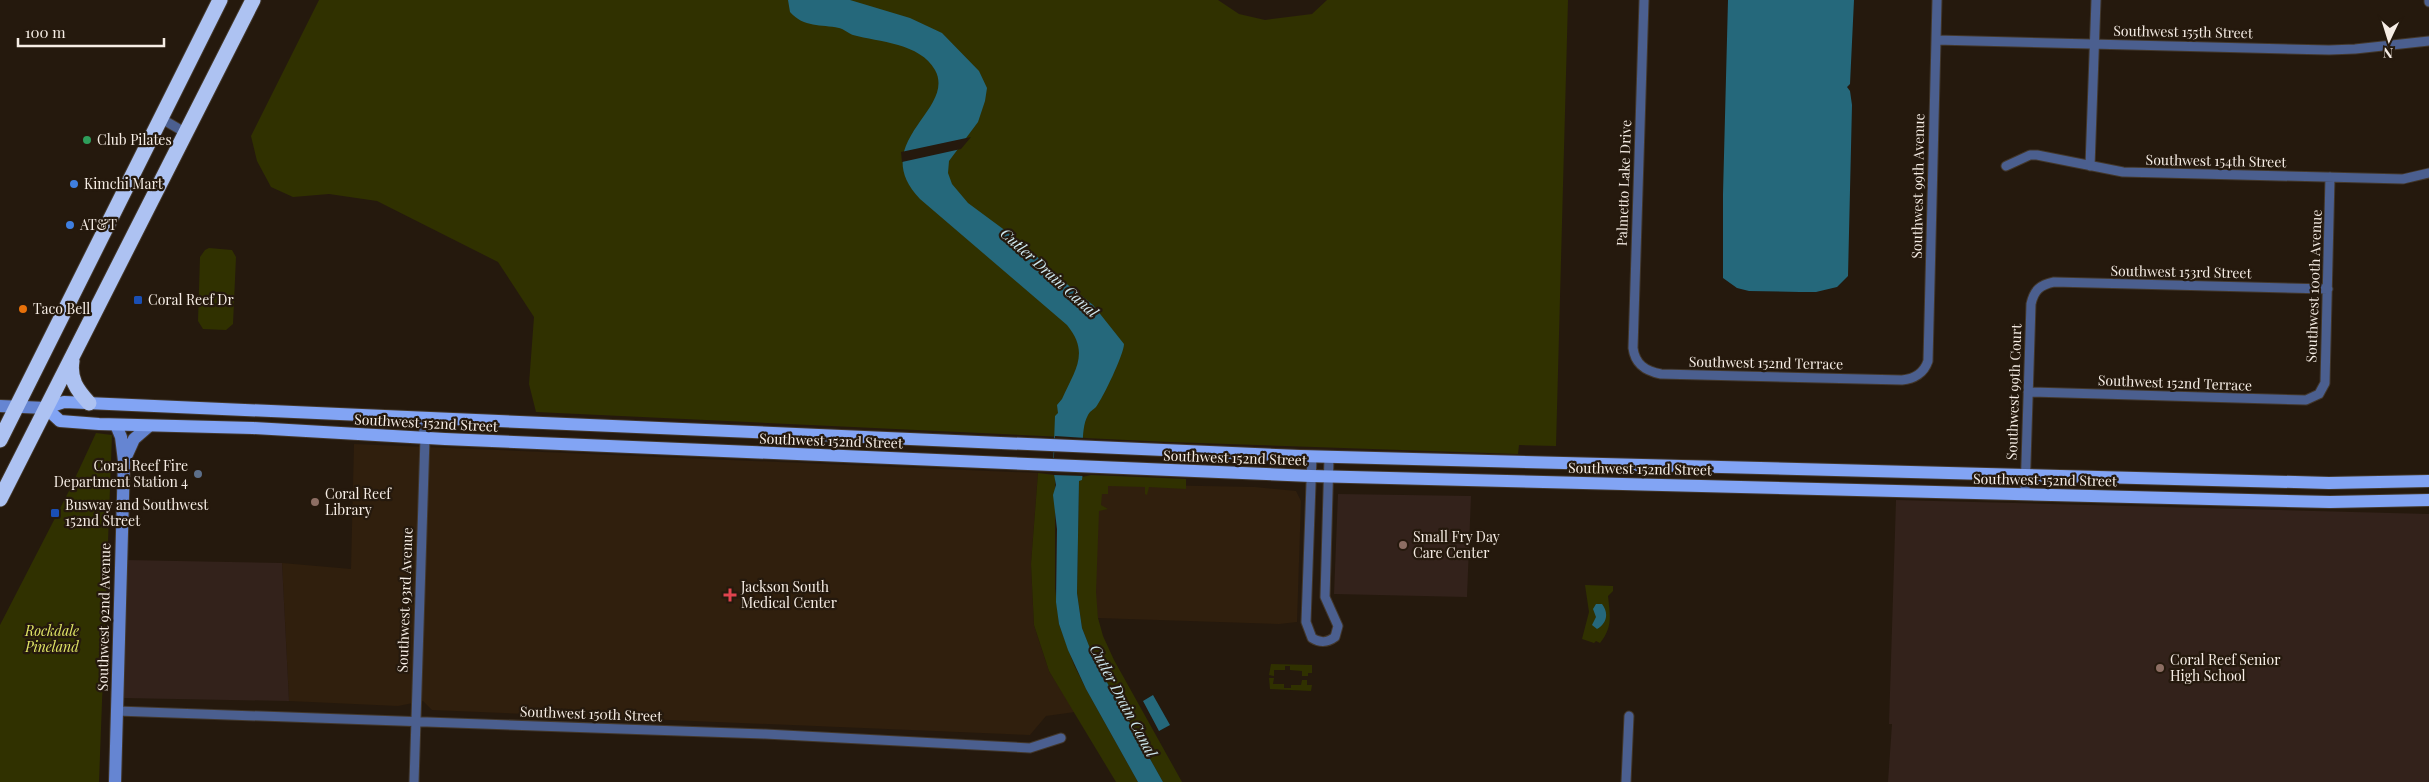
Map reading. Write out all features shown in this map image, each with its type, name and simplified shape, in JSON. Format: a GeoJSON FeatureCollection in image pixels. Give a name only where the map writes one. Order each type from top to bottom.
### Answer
{"type":"FeatureCollection","features":[{"type":"Feature","properties":{"kind":"highway"},"geometry":{"type":"LineString","coordinates":[[0,440],[220,0]]}},
{"type":"Feature","properties":{"kind":"highway"},"geometry":{"type":"LineString","coordinates":[[0,499],[253,0]]}},
{"type":"Feature","properties":{"kind":"highway"},"geometry":{"type":"LineString","coordinates":[[73,356],[72,378],[79,392],[89,404]]}},
{"type":"Feature","properties":{"kind":"main road","name":"Southwest 152nd Street"},"geometry":{"type":"LineString","coordinates":[[2429,481],[2328,483],[1329,457],[1085,448],[64,402],[46,408],[60,421],[116,425],[253,428],[425,438],[1329,477],[2330,502],[2429,500]]}},
{"type":"Feature","properties":{"kind":"main road"},"geometry":{"type":"LineString","coordinates":[[253,428],[255,421],[265,412]]}},
{"type":"Feature","properties":{"kind":"street","name":"Palmetto Lake Drive"},"geometry":{"type":"LineString","coordinates":[[1639,364],[1633,348],[1644,0]]}},
{"type":"Feature","properties":{"kind":"street","name":"Southwest 99th Avenue"},"geometry":{"type":"LineString","coordinates":[[1922,371],[1928,361],[1937,0]]}},
{"type":"Feature","properties":{"kind":"street"},"geometry":{"type":"LineString","coordinates":[[2090,166],[2096,0]]}},
{"type":"Feature","properties":{"kind":"street","name":"Southwest 155th Street"},"geometry":{"type":"LineString","coordinates":[[1936,40],[2338,50],[2429,41]]}},
{"type":"Feature","properties":{"kind":"street"},"geometry":{"type":"LineString","coordinates":[[162,119],[186,133]]}},
{"type":"Feature","properties":{"kind":"street","name":"Southwest 154th Street"},"geometry":{"type":"LineString","coordinates":[[2006,166],[2030,155],[2060,158],[2123,172],[2403,178],[2429,173]]}},
{"type":"Feature","properties":{"kind":"street","name":"Southwest 100th Avenue"},"geometry":{"type":"LineString","coordinates":[[2319,394],[2325,383],[2330,177]]}},
{"type":"Feature","properties":{"kind":"street","name":"Southwest 153rd Street"},"geometry":{"type":"LineString","coordinates":[[2036,290],[2042,285],[2054,282],[2328,289]]}},
{"type":"Feature","properties":{"kind":"street","name":"Southwest 99th Court"},"geometry":{"type":"LineString","coordinates":[[2025,494],[2031,304],[2036,290]]}},
{"type":"Feature","properties":{"kind":"street","name":"Southwest 152nd Terrace"},"geometry":{"type":"LineString","coordinates":[[1639,364],[1647,370],[1661,374],[1902,380],[1912,378],[1922,371]]}},
{"type":"Feature","properties":{"kind":"street","name":"Southwest 152nd Terrace"},"geometry":{"type":"LineString","coordinates":[[2028,392],[2306,400],[2319,394]]}},
{"type":"Feature","properties":{"kind":"street","name":"Southwest 152nd Street"},"geometry":{"type":"LineString","coordinates":[[0,406],[46,408]]}},
{"type":"Feature","properties":{"kind":"street","name":"Southwest 93rd Avenue"},"geometry":{"type":"LineString","coordinates":[[414,782],[425,438],[422,418]]}},
{"type":"Feature","properties":{"kind":"street","name":"Southwest 92nd Avenue"},"geometry":{"type":"LineString","coordinates":[[115,782],[124,461],[121,437],[116,425]]}},
{"type":"Feature","properties":{"kind":"street"},"geometry":{"type":"LineString","coordinates":[[124,461],[134,439],[149,426]]}},
{"type":"Feature","properties":{"kind":"street"},"geometry":{"type":"LineString","coordinates":[[1312,456],[1306,622],[1312,638],[1321,642],[1326,642],[1335,637],[1338,626],[1325,597],[1329,457]]}},
{"type":"Feature","properties":{"kind":"street","name":"Southwest 150th Street"},"geometry":{"type":"LineString","coordinates":[[117,711],[765,734],[1030,748],[1062,738]]}},
{"type":"Feature","properties":{"kind":"street"},"geometry":{"type":"LineString","coordinates":[[1626,782],[1629,716]]}},
{"type":"Feature","properties":{"kind":"shaded area","name":"Jackson South Medical Center"},"geometry":{"type":"Polygon","coordinates":[[[354,444],[1038,473],[1031,564],[1034,625],[1049,671],[1075,712],[1046,716],[1030,735],[432,710],[423,701],[398,706],[289,701],[282,563],[351,569],[354,444]]]}},
{"type":"Feature","properties":{"kind":"shaded area"},"geometry":{"type":"Polygon","coordinates":[[[1099,484],[1255,487],[1296,491],[1301,501],[1297,622],[1279,624],[1098,618],[1093,581],[1099,484]]]}},
{"type":"Feature","properties":{"kind":"shaded area","name":"Small Fry Day Care Center"},"geometry":{"type":"Polygon","coordinates":[[[1338,494],[1471,496],[1467,597],[1334,594],[1338,494]]]}},
{"type":"Feature","properties":{"kind":"shaded area","name":"Coral Reef Senior High School"},"geometry":{"type":"Polygon","coordinates":[[[1896,500],[2429,514],[2429,782],[1888,782],[1892,724],[1889,724],[1896,500]]]}},
{"type":"Feature","properties":{"kind":"shaded area"},"geometry":{"type":"Polygon","coordinates":[[[125,560],[282,563],[289,701],[123,698],[125,560]]]}},
{"type":"Feature","properties":{"kind":"green space"},"geometry":{"type":"Polygon","coordinates":[[[319,0],[1218,0],[1239,14],[1265,20],[1312,14],[1327,0],[1568,0],[1556,446],[1519,445],[1518,454],[1169,442],[536,412],[529,384],[534,317],[498,262],[377,201],[329,194],[293,197],[271,187],[257,161],[251,136],[319,0]]]}},
{"type":"Feature","properties":{"kind":"green space"},"geometry":{"type":"Polygon","coordinates":[[[209,248],[232,250],[236,257],[233,324],[226,330],[203,329],[198,321],[200,257],[209,248]]]}},
{"type":"Feature","properties":{"kind":"green space","name":"Rockdale Pineland"},"geometry":{"type":"Polygon","coordinates":[[[96,433],[112,435],[99,782],[0,782],[0,625],[70,489],[96,433]]]}},
{"type":"Feature","properties":{"kind":"green space"},"geometry":{"type":"Polygon","coordinates":[[[1038,473],[1055,475],[1055,588],[1059,624],[1074,665],[1086,689],[1138,782],[1116,782],[1049,671],[1034,625],[1031,564],[1038,473]]]}},
{"type":"Feature","properties":{"kind":"green space"},"geometry":{"type":"Polygon","coordinates":[[[1091,475],[1186,479],[1186,489],[1149,487],[1147,495],[1145,494],[1145,487],[1108,486],[1108,494],[1102,494],[1101,505],[1108,509],[1099,511],[1096,592],[1098,618],[1103,636],[1114,660],[1182,782],[1163,782],[1095,661],[1082,628],[1077,593],[1079,481],[1082,477],[1091,475]]]}},
{"type":"Feature","properties":{"kind":"green space"},"geometry":{"type":"Polygon","coordinates":[[[1585,585],[1613,586],[1613,591],[1608,596],[1609,626],[1600,643],[1582,639],[1589,612],[1585,585]]]}},
{"type":"Feature","properties":{"kind":"green space"},"geometry":{"type":"Polygon","coordinates":[[[1271,664],[1312,665],[1312,673],[1308,673],[1308,676],[1302,676],[1302,671],[1290,670],[1290,666],[1285,666],[1285,670],[1274,670],[1274,676],[1269,675],[1271,664]]]}},
{"type":"Feature","properties":{"kind":"green space"},"geometry":{"type":"Polygon","coordinates":[[[1269,678],[1274,678],[1273,684],[1284,684],[1284,688],[1291,688],[1291,685],[1301,685],[1302,680],[1307,680],[1307,685],[1312,685],[1311,691],[1270,689],[1269,678]]]}},
{"type":"Feature","properties":{"kind":"water","name":"Cutler Drain Canal"},"geometry":{"type":"Polygon","coordinates":[[[788,0],[850,0],[910,18],[942,33],[979,71],[987,88],[978,122],[949,161],[948,173],[952,184],[968,203],[1026,246],[1058,277],[1093,305],[1124,344],[1113,376],[1096,407],[1088,415],[1085,422],[1083,472],[1082,480],[1079,481],[1077,593],[1082,628],[1095,661],[1163,782],[1138,782],[1086,689],[1068,650],[1059,624],[1056,602],[1057,529],[1053,495],[1056,485],[1053,469],[1055,416],[1058,413],[1057,405],[1062,399],[1078,362],[1078,344],[1074,335],[1067,325],[920,199],[906,179],[903,160],[907,144],[934,99],[938,85],[935,70],[928,61],[920,54],[898,45],[853,35],[839,28],[801,21],[790,12],[788,0]]]}},
{"type":"Feature","properties":{"kind":"water"},"geometry":{"type":"Polygon","coordinates":[[[1728,0],[1854,0],[1850,84],[1847,87],[1850,91],[1852,105],[1848,276],[1837,287],[1816,292],[1749,291],[1737,288],[1723,278],[1723,194],[1728,0]]]}},
{"type":"Feature","properties":{"kind":"water"},"geometry":{"type":"Polygon","coordinates":[[[1596,604],[1602,604],[1606,611],[1605,621],[1597,629],[1592,625],[1596,617],[1593,609],[1596,604]]]}},
{"type":"Feature","properties":{"kind":"water"},"geometry":{"type":"Polygon","coordinates":[[[1153,695],[1170,725],[1159,731],[1143,701],[1153,695]]]}},
{"type":"Feature","properties":{"kind":"pier"},"geometry":{"type":"Polygon","coordinates":[[[971,137],[961,149],[902,162],[901,152],[971,137]]]}},
{"type":"Feature","properties":{"kind":"pier"},"geometry":{"type":"Polygon","coordinates":[[[1055,436],[1086,438],[1084,476],[1053,475],[1055,436]]]}},
{"type":"Feature","properties":{"kind":"place","name":"Club Pilates"},"geometry":{"type":"Point","coordinates":[87,140]}},
{"type":"Feature","properties":{"kind":"place","name":"Kimchi Mart"},"geometry":{"type":"Point","coordinates":[74,184]}},
{"type":"Feature","properties":{"kind":"place","name":"AT&T"},"geometry":{"type":"Point","coordinates":[70,225]}},
{"type":"Feature","properties":{"kind":"place","name":"Coral Reef Dr"},"geometry":{"type":"Point","coordinates":[138,300]}},
{"type":"Feature","properties":{"kind":"place","name":"Taco Bell"},"geometry":{"type":"Point","coordinates":[23,309]}},
{"type":"Feature","properties":{"kind":"place","name":"Coral Reef Fire Department Station 4"},"geometry":{"type":"Point","coordinates":[198,474]}},
{"type":"Feature","properties":{"kind":"place","name":"Coral Reef Library"},"geometry":{"type":"Point","coordinates":[315,502]}},
{"type":"Feature","properties":{"kind":"place","name":"Busway and Southwest 152nd Street"},"geometry":{"type":"Point","coordinates":[55,513]}},
{"type":"Feature","properties":{"kind":"place","name":"Small Fry Day Care Center"},"geometry":{"type":"Point","coordinates":[1403,545]}},
{"type":"Feature","properties":{"kind":"place","name":"Jackson South Medical Center"},"geometry":{"type":"Point","coordinates":[730,595]}},
{"type":"Feature","properties":{"kind":"place","name":"Coral Reef Senior High School"},"geometry":{"type":"Point","coordinates":[2160,668]}}]}
